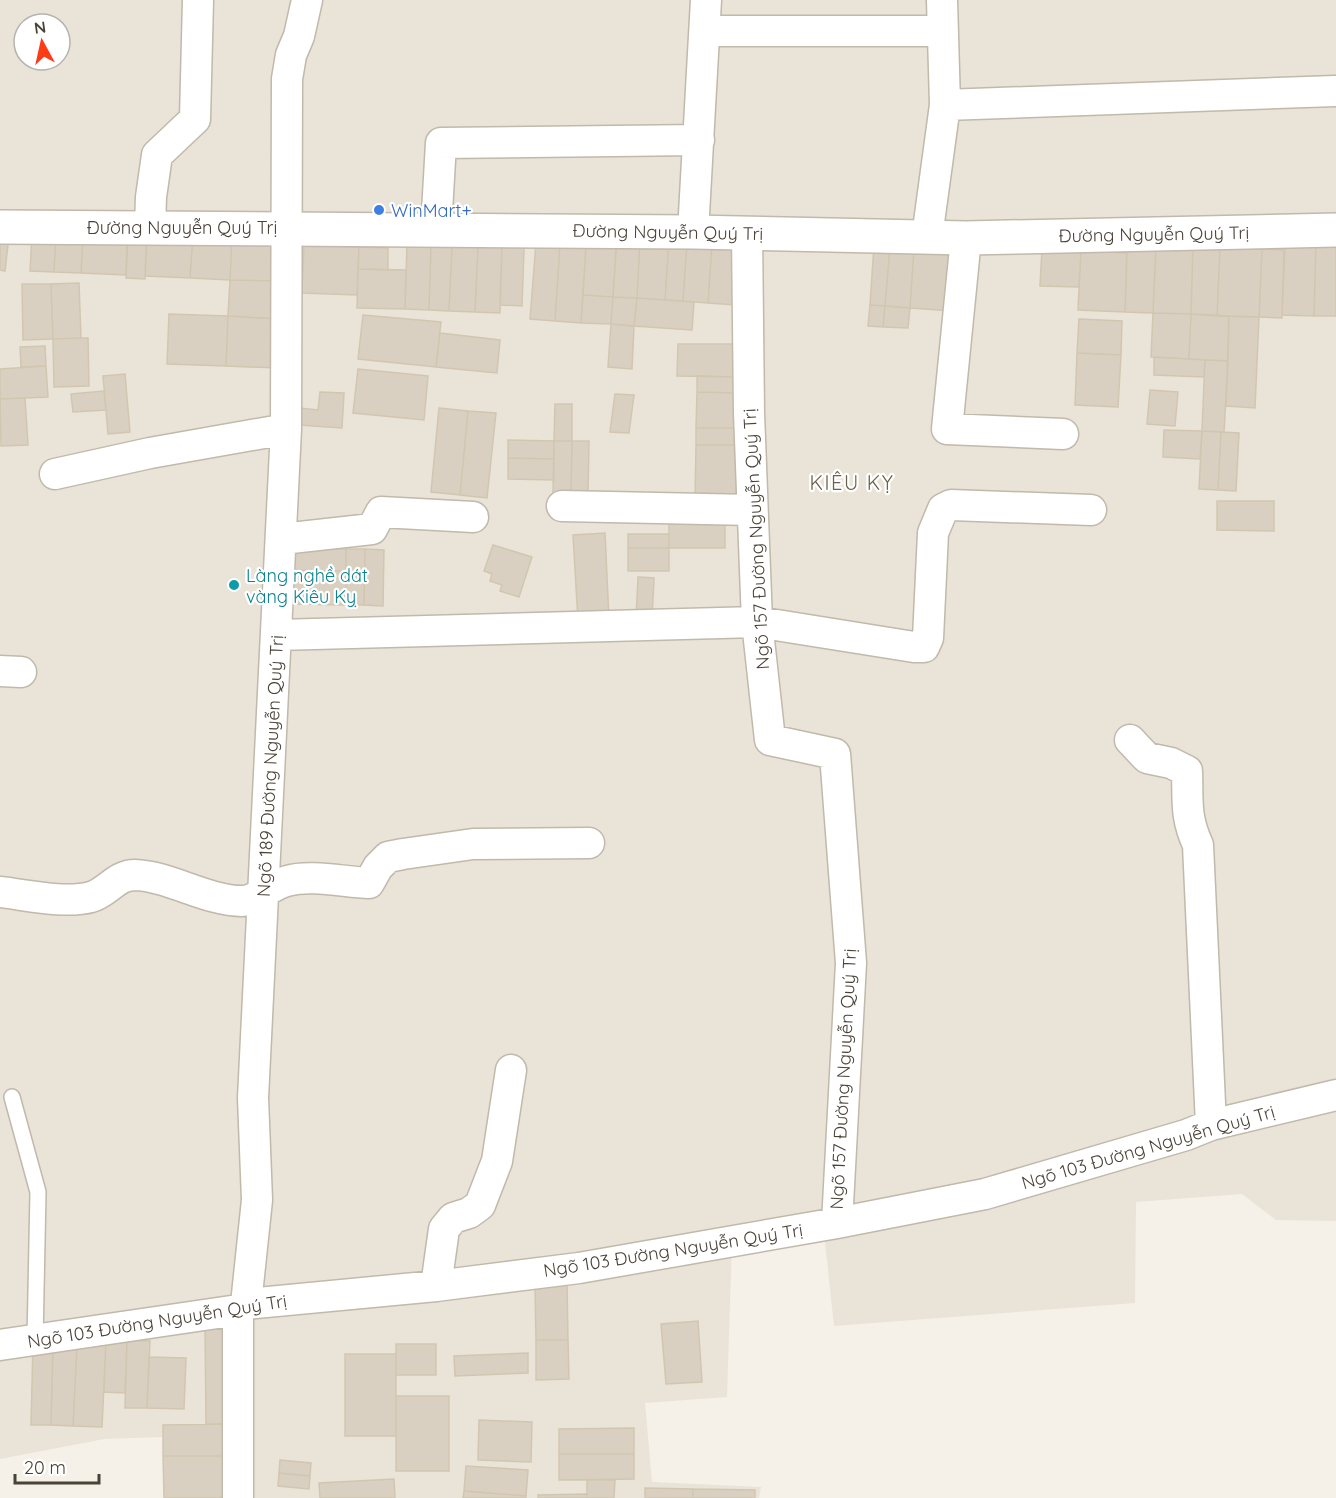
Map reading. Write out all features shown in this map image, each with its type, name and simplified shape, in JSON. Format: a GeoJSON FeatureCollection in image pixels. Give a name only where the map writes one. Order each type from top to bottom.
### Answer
{"type":"FeatureCollection","features":[{"type":"Feature","properties":{"kind":"street"},"geometry":{"type":"LineString","coordinates":[[150,227],[151,197],[158,155],[195,119],[198,0]]}},
{"type":"Feature","properties":{"kind":"street","name":"Ngõ 189 Đường Nguyễn Quý Trị"},"geometry":{"type":"LineString","coordinates":[[238,1498],[242,1307],[257,1200],[253,1098],[286,429],[287,79],[291,55],[299,36],[307,0]]}},
{"type":"Feature","properties":{"kind":"street"},"geometry":{"type":"LineString","coordinates":[[693,232],[706,0]]}},
{"type":"Feature","properties":{"kind":"street"},"geometry":{"type":"LineString","coordinates":[[927,237],[945,105],[942,0]]}},
{"type":"Feature","properties":{"kind":"street"},"geometry":{"type":"LineString","coordinates":[[706,31],[943,31]]}},
{"type":"Feature","properties":{"kind":"street"},"geometry":{"type":"LineString","coordinates":[[945,105],[1335,91]]}},
{"type":"Feature","properties":{"kind":"street"},"geometry":{"type":"LineString","coordinates":[[436,229],[441,143],[699,140]]}},
{"type":"Feature","properties":{"kind":"street","name":"Đường Nguyễn Quý Trị"},"geometry":{"type":"LineString","coordinates":[[0,227],[747,232],[966,238],[1336,230]]}},
{"type":"Feature","properties":{"kind":"street","name":"Ngõ 157 Đường Nguyễn Quý Trị"},"geometry":{"type":"LineString","coordinates":[[747,232],[749,413],[757,622],[770,740],[835,754],[851,963],[837,1223]]}},
{"type":"Feature","properties":{"kind":"street"},"geometry":{"type":"LineString","coordinates":[[966,238],[947,429],[1063,434]]}},
{"type":"Feature","properties":{"kind":"street"},"geometry":{"type":"LineString","coordinates":[[55,474],[150,453],[286,429]]}},
{"type":"Feature","properties":{"kind":"street"},"geometry":{"type":"LineString","coordinates":[[277,635],[757,622],[924,647],[928,638],[933,533],[943,509],[951,505],[1091,510]]}},
{"type":"Feature","properties":{"kind":"street"},"geometry":{"type":"LineString","coordinates":[[562,506],[752,510]]}},
{"type":"Feature","properties":{"kind":"street"},"geometry":{"type":"LineString","coordinates":[[282,539],[372,528],[381,512],[473,517]]}},
{"type":"Feature","properties":{"kind":"street"},"geometry":{"type":"LineString","coordinates":[[1130,740],[1147,758],[1187,771],[1187,812],[1190,828],[1198,846],[1211,1125]]}},
{"type":"Feature","properties":{"kind":"street"},"geometry":{"type":"LineString","coordinates":[[0,892],[78,899],[104,891],[125,876],[136,875],[238,901],[249,901],[264,890],[287,881],[304,879],[369,883],[378,867],[388,857],[403,854],[472,844],[589,843]]}},
{"type":"Feature","properties":{"kind":"street"},"geometry":{"type":"LineString","coordinates":[[436,1286],[444,1229],[453,1218],[469,1213],[480,1204],[497,1161],[511,1070]]}},
{"type":"Feature","properties":{"kind":"street","name":"Ngõ 103 Đường Nguyễn Quý Trị"},"geometry":{"type":"LineString","coordinates":[[0,1345],[242,1307],[579,1268],[837,1223],[985,1194],[1186,1135],[1211,1125],[1336,1095]]}},
{"type":"Feature","properties":{"kind":"lane"},"geometry":{"type":"LineString","coordinates":[[12,1097],[38,1192],[35,1341]]}},
{"type":"Feature","properties":{"kind":"shaded area"},"geometry":{"type":"Polygon","coordinates":[[[0,0],[1336,0],[1336,1221],[1276,1220],[1242,1194],[1136,1202],[1135,1303],[834,1326],[823,1224],[732,1241],[727,1397],[645,1403],[652,1482],[761,1487],[759,1498],[167,1498],[164,1437],[104,1439],[0,1459],[0,0]]]}},
{"type":"Feature","properties":{"kind":"building"},"geometry":{"type":"Polygon","coordinates":[[[128,234],[147,234],[145,279],[126,278],[128,234]]]}},
{"type":"Feature","properties":{"kind":"building"},"geometry":{"type":"Polygon","coordinates":[[[147,234],[193,236],[190,278],[145,276],[147,234]]]}},
{"type":"Feature","properties":{"kind":"building"},"geometry":{"type":"Polygon","coordinates":[[[0,235],[9,236],[5,271],[0,270],[0,235]]]}},
{"type":"Feature","properties":{"kind":"building"},"geometry":{"type":"Polygon","coordinates":[[[32,235],[56,236],[54,272],[30,271],[32,235]]]}},
{"type":"Feature","properties":{"kind":"building"},"geometry":{"type":"Polygon","coordinates":[[[56,236],[83,237],[81,273],[54,272],[56,236]]]}},
{"type":"Feature","properties":{"kind":"building"},"geometry":{"type":"Polygon","coordinates":[[[193,236],[232,238],[230,280],[190,278],[193,236]]]}},
{"type":"Feature","properties":{"kind":"building"},"geometry":{"type":"Polygon","coordinates":[[[83,237],[127,239],[126,275],[81,273],[83,237]]]}},
{"type":"Feature","properties":{"kind":"building"},"geometry":{"type":"Polygon","coordinates":[[[232,238],[282,240],[280,281],[230,280],[232,238]]]}},
{"type":"Feature","properties":{"kind":"building"},"geometry":{"type":"Polygon","coordinates":[[[617,238],[640,239],[637,298],[613,297],[617,238]]]}},
{"type":"Feature","properties":{"kind":"building"},"geometry":{"type":"Polygon","coordinates":[[[640,239],[669,241],[665,300],[637,298],[640,239]]]}},
{"type":"Feature","properties":{"kind":"building"},"geometry":{"type":"Polygon","coordinates":[[[669,241],[687,242],[683,301],[665,300],[669,241]]]}},
{"type":"Feature","properties":{"kind":"building"},"geometry":{"type":"Polygon","coordinates":[[[687,242],[712,244],[708,303],[683,301],[687,242]]]}},
{"type":"Feature","properties":{"kind":"building"},"geometry":{"type":"Polygon","coordinates":[[[536,243],[560,244],[555,321],[530,319],[536,243]]]}},
{"type":"Feature","properties":{"kind":"building"},"geometry":{"type":"Polygon","coordinates":[[[1285,243],[1316,244],[1314,316],[1282,315],[1285,243]]]}},
{"type":"Feature","properties":{"kind":"building"},"geometry":{"type":"Polygon","coordinates":[[[407,244],[431,245],[429,310],[405,309],[407,244]]]}},
{"type":"Feature","properties":{"kind":"building"},"geometry":{"type":"Polygon","coordinates":[[[560,244],[586,246],[581,323],[555,321],[560,244]]]}},
{"type":"Feature","properties":{"kind":"building"},"geometry":{"type":"Polygon","coordinates":[[[712,244],[740,246],[736,305],[708,303],[712,244]]]}},
{"type":"Feature","properties":{"kind":"building"},"geometry":{"type":"Polygon","coordinates":[[[1316,244],[1336,244],[1336,316],[1314,316],[1316,244]]]}},
{"type":"Feature","properties":{"kind":"building"},"geometry":{"type":"Polygon","coordinates":[[[304,245],[359,247],[357,295],[302,293],[304,245]]]}},
{"type":"Feature","properties":{"kind":"building"},"geometry":{"type":"Polygon","coordinates":[[[431,245],[452,246],[449,311],[429,310],[431,245]]]}},
{"type":"Feature","properties":{"kind":"building"},"geometry":{"type":"Polygon","coordinates":[[[874,245],[890,246],[885,306],[870,305],[874,245]]]}},
{"type":"Feature","properties":{"kind":"building"},"geometry":{"type":"Polygon","coordinates":[[[1156,245],[1193,246],[1191,314],[1153,313],[1156,245]]]}},
{"type":"Feature","properties":{"kind":"building"},"geometry":{"type":"Polygon","coordinates":[[[452,246],[478,247],[475,312],[449,311],[452,246]]]}},
{"type":"Feature","properties":{"kind":"building"},"geometry":{"type":"Polygon","coordinates":[[[586,246],[616,248],[613,297],[583,295],[586,246]]]}},
{"type":"Feature","properties":{"kind":"building"},"geometry":{"type":"Polygon","coordinates":[[[890,246],[914,248],[910,308],[885,306],[890,246]]]}},
{"type":"Feature","properties":{"kind":"building"},"geometry":{"type":"Polygon","coordinates":[[[1127,246],[1156,248],[1153,313],[1125,312],[1127,246]]]}},
{"type":"Feature","properties":{"kind":"building"},"geometry":{"type":"Polygon","coordinates":[[[1193,246],[1220,248],[1217,316],[1191,314],[1193,246]]]}},
{"type":"Feature","properties":{"kind":"building"},"geometry":{"type":"Polygon","coordinates":[[[359,247],[388,248],[388,270],[358,269],[359,247]]]}},
{"type":"Feature","properties":{"kind":"building"},"geometry":{"type":"Polygon","coordinates":[[[478,247],[502,247],[500,313],[475,312],[478,247]]]}},
{"type":"Feature","properties":{"kind":"building"},"geometry":{"type":"Polygon","coordinates":[[[502,247],[524,248],[522,306],[500,305],[502,247]]]}},
{"type":"Feature","properties":{"kind":"building"},"geometry":{"type":"Polygon","coordinates":[[[914,248],[957,251],[953,311],[910,308],[914,248]]]}},
{"type":"Feature","properties":{"kind":"building"},"geometry":{"type":"Polygon","coordinates":[[[1220,248],[1262,249],[1259,317],[1217,316],[1220,248]]]}},
{"type":"Feature","properties":{"kind":"building"},"geometry":{"type":"Polygon","coordinates":[[[1042,249],[1081,251],[1079,287],[1040,286],[1042,249]]]}},
{"type":"Feature","properties":{"kind":"building"},"geometry":{"type":"Polygon","coordinates":[[[1262,249],[1284,250],[1282,318],[1259,317],[1262,249]]]}},
{"type":"Feature","properties":{"kind":"building"},"geometry":{"type":"Polygon","coordinates":[[[1081,251],[1127,253],[1125,312],[1078,310],[1081,251]]]}},
{"type":"Feature","properties":{"kind":"building"},"geometry":{"type":"Polygon","coordinates":[[[358,269],[406,270],[405,309],[357,308],[358,269]]]}},
{"type":"Feature","properties":{"kind":"building"},"geometry":{"type":"Polygon","coordinates":[[[230,280],[280,281],[278,319],[228,316],[230,280]]]}},
{"type":"Feature","properties":{"kind":"building"},"geometry":{"type":"Polygon","coordinates":[[[79,283],[81,338],[53,339],[51,284],[79,283]]]}},
{"type":"Feature","properties":{"kind":"building"},"geometry":{"type":"Polygon","coordinates":[[[22,284],[51,284],[53,339],[23,340],[22,284]]]}},
{"type":"Feature","properties":{"kind":"building"},"geometry":{"type":"Polygon","coordinates":[[[583,295],[613,297],[611,324],[581,323],[583,295]]]}},
{"type":"Feature","properties":{"kind":"building"},"geometry":{"type":"Polygon","coordinates":[[[613,297],[637,298],[634,326],[611,324],[613,297]]]}},
{"type":"Feature","properties":{"kind":"building"},"geometry":{"type":"Polygon","coordinates":[[[637,298],[694,302],[692,330],[634,326],[637,298]]]}},
{"type":"Feature","properties":{"kind":"building"},"geometry":{"type":"Polygon","coordinates":[[[870,305],[885,306],[883,327],[868,326],[870,305]]]}},
{"type":"Feature","properties":{"kind":"building"},"geometry":{"type":"Polygon","coordinates":[[[885,306],[910,308],[908,328],[883,327],[885,306]]]}},
{"type":"Feature","properties":{"kind":"building"},"geometry":{"type":"Polygon","coordinates":[[[1153,313],[1191,314],[1189,359],[1151,357],[1153,313]]]}},
{"type":"Feature","properties":{"kind":"building"},"geometry":{"type":"Polygon","coordinates":[[[169,314],[228,316],[226,366],[167,364],[169,314]]]}},
{"type":"Feature","properties":{"kind":"building"},"geometry":{"type":"Polygon","coordinates":[[[1191,314],[1229,316],[1228,361],[1189,359],[1191,314]]]}},
{"type":"Feature","properties":{"kind":"building"},"geometry":{"type":"Polygon","coordinates":[[[363,315],[441,322],[436,367],[358,359],[363,315]]]}},
{"type":"Feature","properties":{"kind":"building"},"geometry":{"type":"Polygon","coordinates":[[[228,316],[278,319],[276,368],[226,366],[228,316]]]}},
{"type":"Feature","properties":{"kind":"building"},"geometry":{"type":"Polygon","coordinates":[[[1229,316],[1259,317],[1255,408],[1226,406],[1229,316]]]}},
{"type":"Feature","properties":{"kind":"building"},"geometry":{"type":"Polygon","coordinates":[[[1079,319],[1122,321],[1121,355],[1077,353],[1079,319]]]}},
{"type":"Feature","properties":{"kind":"building"},"geometry":{"type":"Polygon","coordinates":[[[611,324],[634,326],[632,369],[608,367],[611,324]]]}},
{"type":"Feature","properties":{"kind":"building"},"geometry":{"type":"Polygon","coordinates":[[[440,333],[500,340],[497,373],[436,367],[440,333]]]}},
{"type":"Feature","properties":{"kind":"building"},"geometry":{"type":"Polygon","coordinates":[[[88,338],[89,386],[54,387],[53,339],[88,338]]]}},
{"type":"Feature","properties":{"kind":"building"},"geometry":{"type":"Polygon","coordinates":[[[678,344],[738,344],[737,377],[677,376],[678,344]]]}},
{"type":"Feature","properties":{"kind":"building"},"geometry":{"type":"Polygon","coordinates":[[[45,346],[46,366],[21,367],[20,347],[45,346]]]}},
{"type":"Feature","properties":{"kind":"building"},"geometry":{"type":"Polygon","coordinates":[[[1077,353],[1121,355],[1118,407],[1075,405],[1077,353]]]}},
{"type":"Feature","properties":{"kind":"building"},"geometry":{"type":"Polygon","coordinates":[[[1154,357],[1205,360],[1204,377],[1154,375],[1154,357]]]}},
{"type":"Feature","properties":{"kind":"building"},"geometry":{"type":"Polygon","coordinates":[[[1205,360],[1228,361],[1224,432],[1202,431],[1205,360]]]}},
{"type":"Feature","properties":{"kind":"building"},"geometry":{"type":"Polygon","coordinates":[[[46,366],[48,397],[0,399],[0,369],[46,366]]]}},
{"type":"Feature","properties":{"kind":"building"},"geometry":{"type":"Polygon","coordinates":[[[358,369],[428,376],[424,420],[353,413],[358,369]]]}},
{"type":"Feature","properties":{"kind":"building"},"geometry":{"type":"Polygon","coordinates":[[[125,374],[130,432],[108,434],[103,376],[125,374]]]}},
{"type":"Feature","properties":{"kind":"building"},"geometry":{"type":"Polygon","coordinates":[[[697,376],[737,377],[737,393],[697,392],[697,376]]]}},
{"type":"Feature","properties":{"kind":"building"},"geometry":{"type":"Polygon","coordinates":[[[1150,390],[1178,392],[1175,426],[1147,424],[1150,390]]]}},
{"type":"Feature","properties":{"kind":"building"},"geometry":{"type":"Polygon","coordinates":[[[104,391],[106,410],[73,412],[71,394],[104,391]]]}},
{"type":"Feature","properties":{"kind":"building"},"geometry":{"type":"Polygon","coordinates":[[[320,392],[344,393],[342,428],[299,425],[300,408],[318,410],[320,392]]]}},
{"type":"Feature","properties":{"kind":"building"},"geometry":{"type":"Polygon","coordinates":[[[697,392],[737,393],[737,428],[696,428],[697,392]]]}},
{"type":"Feature","properties":{"kind":"building"},"geometry":{"type":"Polygon","coordinates":[[[615,394],[634,395],[629,433],[610,432],[615,394]]]}},
{"type":"Feature","properties":{"kind":"building"},"geometry":{"type":"Polygon","coordinates":[[[25,398],[28,445],[1,446],[0,399],[25,398]]]}},
{"type":"Feature","properties":{"kind":"building"},"geometry":{"type":"Polygon","coordinates":[[[555,404],[572,404],[572,441],[554,441],[555,404]]]}},
{"type":"Feature","properties":{"kind":"building"},"geometry":{"type":"Polygon","coordinates":[[[439,408],[468,411],[460,495],[431,492],[439,408]]]}},
{"type":"Feature","properties":{"kind":"building"},"geometry":{"type":"Polygon","coordinates":[[[468,411],[496,413],[487,498],[460,495],[468,411]]]}},
{"type":"Feature","properties":{"kind":"building"},"geometry":{"type":"Polygon","coordinates":[[[696,428],[737,428],[737,445],[696,445],[696,428]]]}},
{"type":"Feature","properties":{"kind":"building"},"geometry":{"type":"Polygon","coordinates":[[[1164,430],[1202,431],[1200,459],[1163,457],[1164,430]]]}},
{"type":"Feature","properties":{"kind":"building"},"geometry":{"type":"Polygon","coordinates":[[[1202,431],[1221,432],[1218,490],[1199,489],[1202,431]]]}},
{"type":"Feature","properties":{"kind":"building"},"geometry":{"type":"Polygon","coordinates":[[[1221,432],[1239,433],[1236,491],[1218,490],[1221,432]]]}},
{"type":"Feature","properties":{"kind":"building"},"geometry":{"type":"Polygon","coordinates":[[[508,440],[554,441],[554,459],[508,458],[508,440]]]}},
{"type":"Feature","properties":{"kind":"building"},"geometry":{"type":"Polygon","coordinates":[[[554,441],[572,441],[571,493],[553,493],[554,441]]]}},
{"type":"Feature","properties":{"kind":"building"},"geometry":{"type":"Polygon","coordinates":[[[572,441],[589,441],[588,493],[571,493],[572,441]]]}},
{"type":"Feature","properties":{"kind":"building"},"geometry":{"type":"Polygon","coordinates":[[[696,445],[737,445],[736,500],[695,499],[696,445]]]}},
{"type":"Feature","properties":{"kind":"building"},"geometry":{"type":"Polygon","coordinates":[[[508,458],[554,459],[554,480],[508,479],[508,458]]]}},
{"type":"Feature","properties":{"kind":"building"},"geometry":{"type":"Polygon","coordinates":[[[1217,501],[1274,501],[1274,531],[1217,530],[1217,501]]]}},
{"type":"Feature","properties":{"kind":"building"},"geometry":{"type":"Polygon","coordinates":[[[669,516],[725,516],[725,548],[669,548],[669,516]]]}},
{"type":"Feature","properties":{"kind":"building"},"geometry":{"type":"Polygon","coordinates":[[[605,533],[609,619],[578,621],[573,535],[605,533]]]}},
{"type":"Feature","properties":{"kind":"building"},"geometry":{"type":"Polygon","coordinates":[[[628,534],[669,534],[669,548],[628,548],[628,534]]]}},
{"type":"Feature","properties":{"kind":"building"},"geometry":{"type":"Polygon","coordinates":[[[493,545],[532,557],[519,597],[500,591],[502,585],[490,581],[492,574],[484,571],[493,545]]]}},
{"type":"Feature","properties":{"kind":"building"},"geometry":{"type":"Polygon","coordinates":[[[291,548],[346,549],[346,571],[291,570],[291,548]]]}},
{"type":"Feature","properties":{"kind":"building"},"geometry":{"type":"Polygon","coordinates":[[[628,548],[669,548],[669,571],[628,571],[628,548]]]}},
{"type":"Feature","properties":{"kind":"building"},"geometry":{"type":"Polygon","coordinates":[[[346,549],[365,549],[364,605],[345,605],[346,549]]]}},
{"type":"Feature","properties":{"kind":"building"},"geometry":{"type":"Polygon","coordinates":[[[365,549],[384,550],[383,606],[364,605],[365,549]]]}},
{"type":"Feature","properties":{"kind":"building"},"geometry":{"type":"Polygon","coordinates":[[[291,570],[346,571],[345,605],[290,604],[291,570]]]}},
{"type":"Feature","properties":{"kind":"building"},"geometry":{"type":"Polygon","coordinates":[[[638,577],[654,578],[652,619],[636,618],[638,577]]]}},
{"type":"Feature","properties":{"kind":"building"},"geometry":{"type":"Polygon","coordinates":[[[567,1283],[568,1340],[536,1340],[535,1284],[567,1283]]]}},
{"type":"Feature","properties":{"kind":"building"},"geometry":{"type":"Polygon","coordinates":[[[698,1321],[702,1382],[666,1384],[661,1324],[698,1321]]]}},
{"type":"Feature","properties":{"kind":"building"},"geometry":{"type":"Polygon","coordinates":[[[205,1327],[227,1327],[228,1424],[206,1424],[205,1327]]]}},
{"type":"Feature","properties":{"kind":"building"},"geometry":{"type":"Polygon","coordinates":[[[106,1340],[102,1427],[73,1426],[77,1346],[106,1340]]]}},
{"type":"Feature","properties":{"kind":"building"},"geometry":{"type":"Polygon","coordinates":[[[106,1340],[127,1340],[125,1393],[104,1392],[106,1340]]]}},
{"type":"Feature","properties":{"kind":"building"},"geometry":{"type":"Polygon","coordinates":[[[127,1340],[150,1341],[147,1408],[125,1408],[127,1340]]]}},
{"type":"Feature","properties":{"kind":"building"},"geometry":{"type":"Polygon","coordinates":[[[536,1340],[568,1340],[569,1379],[536,1380],[536,1340]]]}},
{"type":"Feature","properties":{"kind":"building"},"geometry":{"type":"Polygon","coordinates":[[[33,1344],[53,1345],[51,1425],[31,1425],[33,1344]]]}},
{"type":"Feature","properties":{"kind":"building"},"geometry":{"type":"Polygon","coordinates":[[[396,1344],[436,1344],[436,1375],[396,1375],[396,1344]]]}},
{"type":"Feature","properties":{"kind":"building"},"geometry":{"type":"Polygon","coordinates":[[[53,1345],[77,1346],[73,1426],[51,1425],[53,1345]]]}},
{"type":"Feature","properties":{"kind":"building"},"geometry":{"type":"Polygon","coordinates":[[[528,1353],[528,1373],[455,1376],[454,1356],[528,1353]]]}},
{"type":"Feature","properties":{"kind":"building"},"geometry":{"type":"Polygon","coordinates":[[[345,1354],[396,1354],[396,1436],[345,1436],[345,1354]]]}},
{"type":"Feature","properties":{"kind":"building"},"geometry":{"type":"Polygon","coordinates":[[[149,1357],[186,1358],[184,1409],[147,1408],[149,1357]]]}},
{"type":"Feature","properties":{"kind":"building"},"geometry":{"type":"Polygon","coordinates":[[[396,1396],[449,1396],[449,1471],[396,1471],[396,1396]]]}},
{"type":"Feature","properties":{"kind":"building"},"geometry":{"type":"Polygon","coordinates":[[[479,1420],[532,1422],[531,1462],[478,1460],[479,1420]]]}},
{"type":"Feature","properties":{"kind":"building"},"geometry":{"type":"Polygon","coordinates":[[[228,1424],[228,1456],[163,1456],[163,1425],[228,1424]]]}},
{"type":"Feature","properties":{"kind":"building"},"geometry":{"type":"Polygon","coordinates":[[[634,1428],[634,1454],[559,1454],[559,1429],[634,1428]]]}},
{"type":"Feature","properties":{"kind":"building"},"geometry":{"type":"Polygon","coordinates":[[[559,1454],[634,1454],[634,1479],[559,1480],[559,1454]]]}},
{"type":"Feature","properties":{"kind":"building"},"geometry":{"type":"Polygon","coordinates":[[[163,1456],[228,1456],[228,1495],[219,1498],[164,1498],[163,1456]]]}},
{"type":"Feature","properties":{"kind":"building"},"geometry":{"type":"Polygon","coordinates":[[[280,1460],[311,1463],[310,1476],[279,1473],[280,1460]]]}},
{"type":"Feature","properties":{"kind":"building"},"geometry":{"type":"Polygon","coordinates":[[[466,1466],[528,1470],[526,1496],[464,1491],[466,1466]]]}},
{"type":"Feature","properties":{"kind":"building"},"geometry":{"type":"Polygon","coordinates":[[[279,1473],[310,1476],[309,1489],[278,1486],[279,1473]]]}},
{"type":"Feature","properties":{"kind":"building"},"geometry":{"type":"Polygon","coordinates":[[[394,1479],[395,1498],[320,1498],[319,1483],[394,1479]]]}},
{"type":"Feature","properties":{"kind":"building"},"geometry":{"type":"Polygon","coordinates":[[[587,1480],[615,1480],[614,1498],[587,1498],[587,1480]]]}},
{"type":"Feature","properties":{"kind":"building"},"geometry":{"type":"Polygon","coordinates":[[[645,1488],[693,1489],[693,1498],[645,1498],[645,1488]]]}},
{"type":"Feature","properties":{"kind":"building"},"geometry":{"type":"Polygon","coordinates":[[[693,1489],[755,1490],[755,1498],[693,1498],[693,1489]]]}},
{"type":"Feature","properties":{"kind":"building"},"geometry":{"type":"Polygon","coordinates":[[[464,1491],[526,1496],[526,1498],[463,1498],[464,1491]]]}},
{"type":"Feature","properties":{"kind":"building"},"geometry":{"type":"Polygon","coordinates":[[[587,1494],[587,1498],[538,1498],[538,1495],[587,1494]]]}},
{"type":"Feature","properties":{"kind":"place","name":"WinMart+"},"geometry":{"type":"Point","coordinates":[379,210]}},
{"type":"Feature","properties":{"kind":"place","name":"Làng nghề dát vàng Kiêu Kỵ"},"geometry":{"type":"Point","coordinates":[234,585]}},
{"type":"Feature","properties":{"kind":"district","name":"KIÊU KỴ"},"geometry":{"type":"Point","coordinates":[852,482]}}]}
